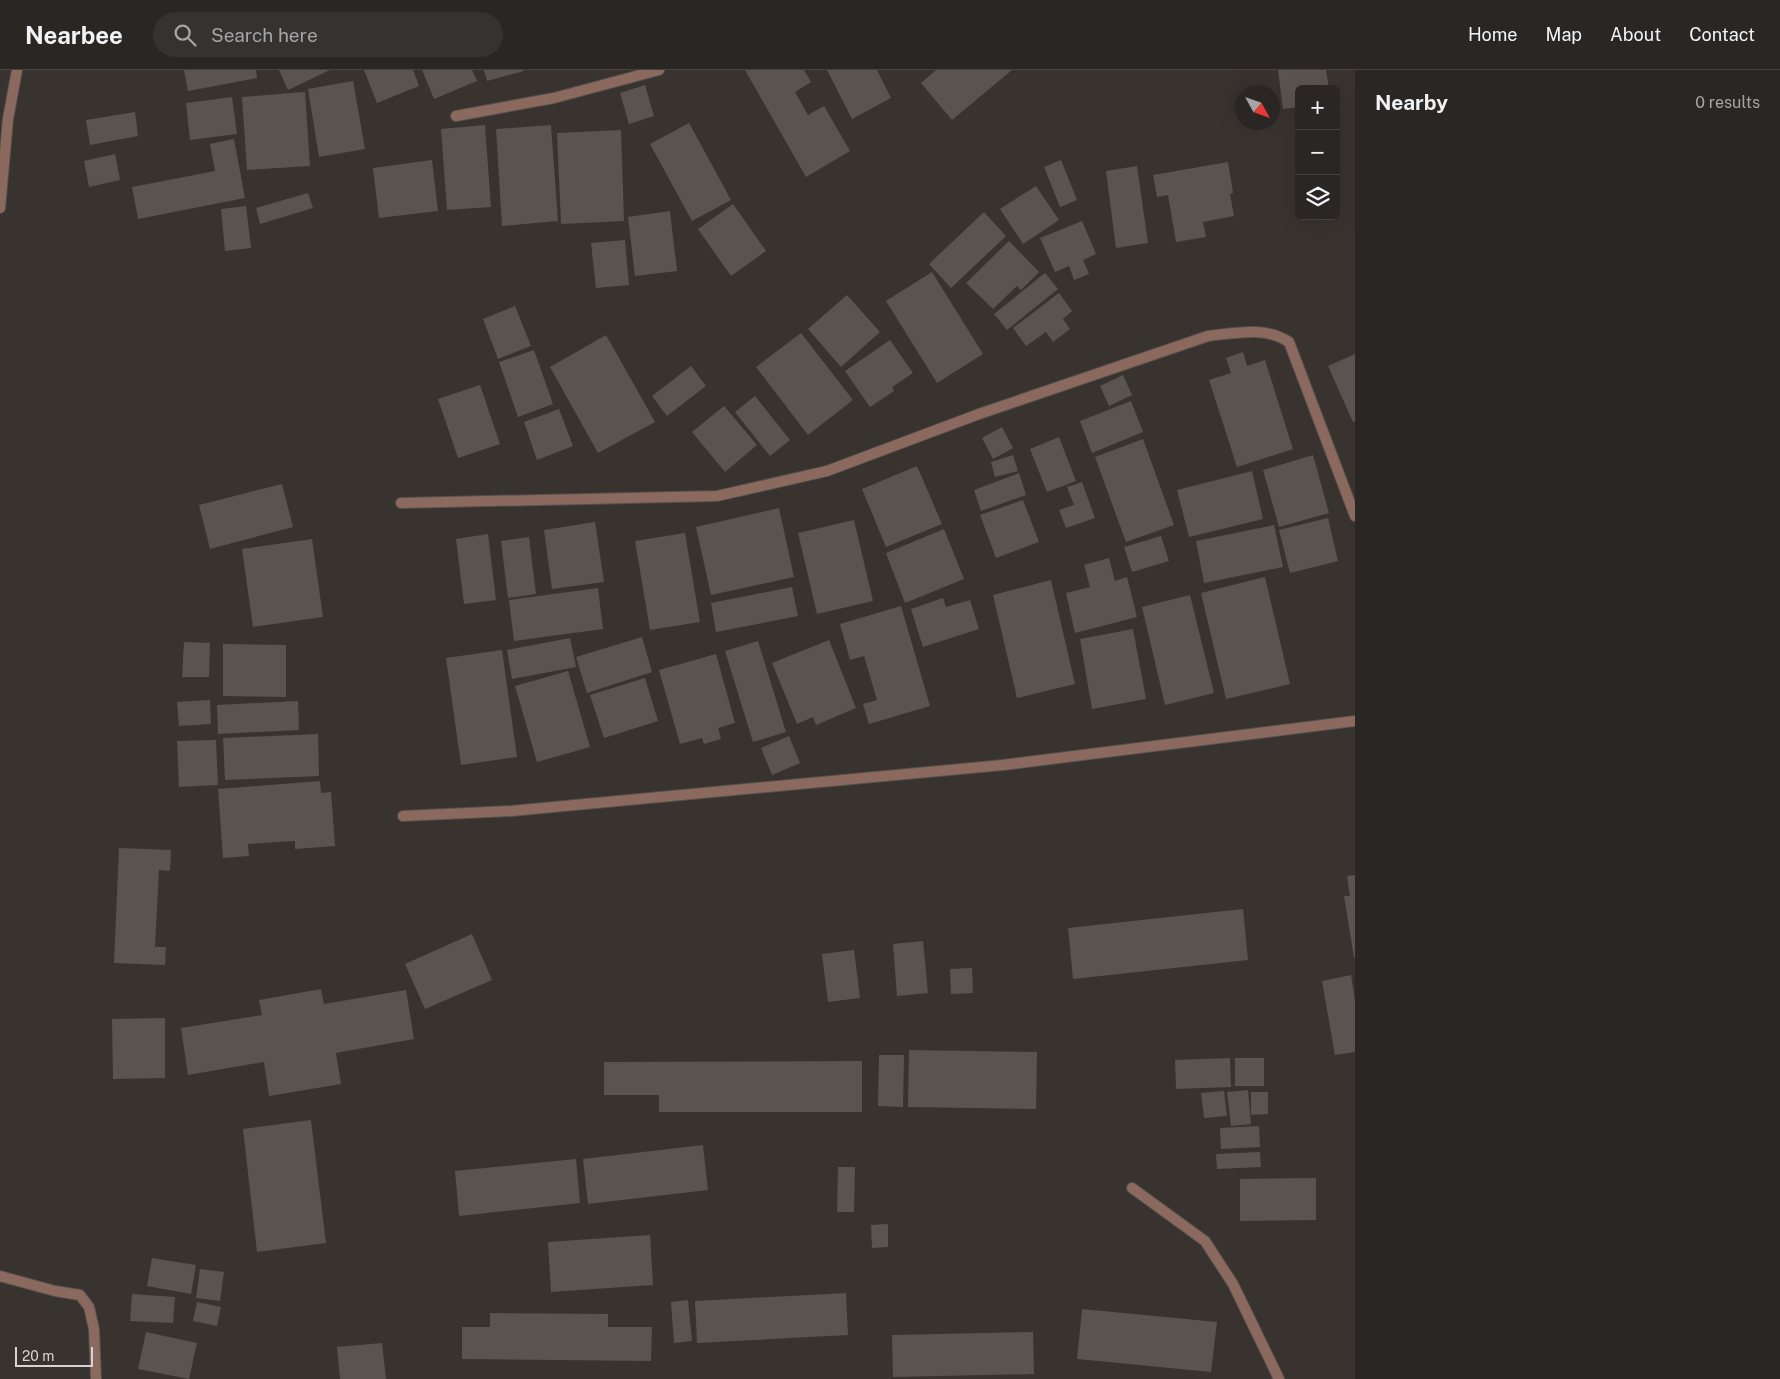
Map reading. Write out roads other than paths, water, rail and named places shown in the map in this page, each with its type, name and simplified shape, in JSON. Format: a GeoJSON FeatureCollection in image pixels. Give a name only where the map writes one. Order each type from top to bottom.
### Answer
{"type":"FeatureCollection","features":[{"type":"Feature","properties":{"kind":"street"},"geometry":{"type":"LineString","coordinates":[[0,208],[8,119],[17,70]]}},
{"type":"Feature","properties":{"kind":"street"},"geometry":{"type":"LineString","coordinates":[[456,116],[554,98],[658,70]]}},
{"type":"Feature","properties":{"kind":"street"},"geometry":{"type":"LineString","coordinates":[[401,503],[717,496],[827,471],[979,414],[1190,342],[1208,336],[1246,331],[1280,336],[1289,342],[1355,516]]}},
{"type":"Feature","properties":{"kind":"street"},"geometry":{"type":"LineString","coordinates":[[403,816],[511,811],[1003,765],[1355,721]]}},
{"type":"Feature","properties":{"kind":"street"},"geometry":{"type":"LineString","coordinates":[[1132,1188],[1205,1241],[1233,1284],[1279,1379]]}},
{"type":"Feature","properties":{"kind":"street"},"geometry":{"type":"LineString","coordinates":[[0,1276],[55,1291],[80,1295],[89,1307],[94,1329],[96,1379]]}}]}
